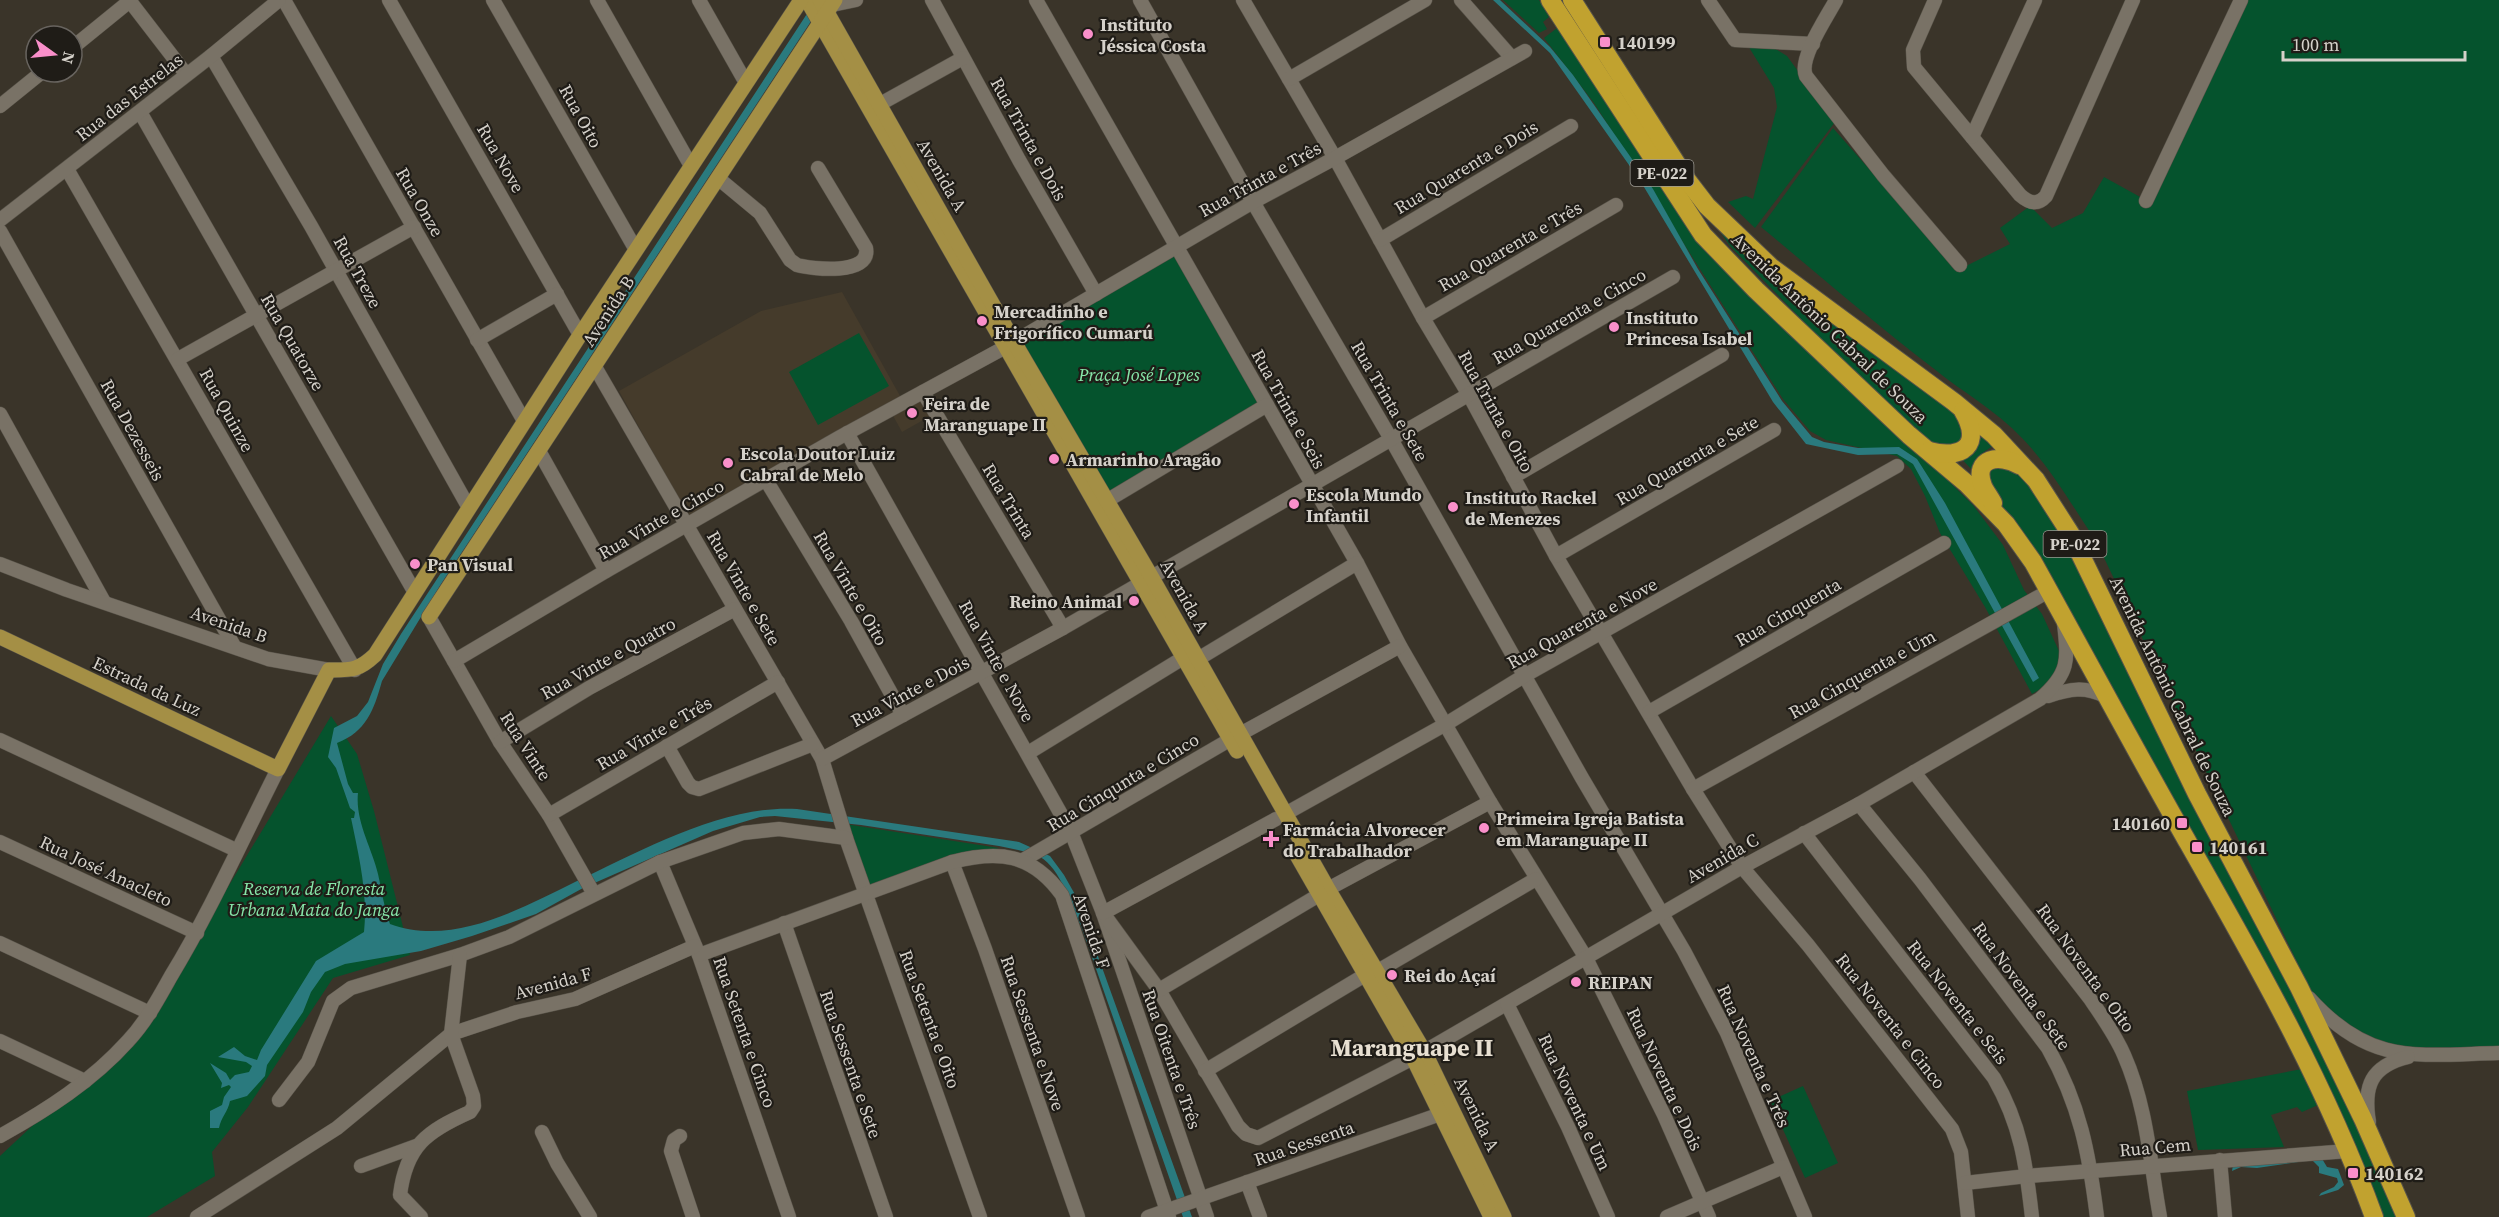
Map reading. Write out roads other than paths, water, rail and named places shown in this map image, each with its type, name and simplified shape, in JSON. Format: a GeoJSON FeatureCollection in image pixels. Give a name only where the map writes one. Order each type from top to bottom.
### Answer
{"type":"FeatureCollection","features":[{"type":"Feature","properties":{"kind":"highway","name":"Avenida Antônio Cabral de Souza"},"geometry":{"type":"LineString","coordinates":[[1550,0],[1703,235],[1756,290],[1966,483],[2006,524],[2033,562],[2105,696],[2299,1043],[2348,1151],[2374,1217]]}},
{"type":"Feature","properties":{"kind":"highway","name":"Avenida Antônio Cabral de Souza"},"geometry":{"type":"LineString","coordinates":[[1577,4],[1687,180],[1707,206],[1771,267],[1994,435],[2036,480],[2070,532],[2197,794],[2299,987],[2363,1119],[2406,1217]]}},
{"type":"Feature","properties":{"kind":"highway"},"geometry":{"type":"LineString","coordinates":[[1929,451],[1952,455],[1964,450],[1968,445],[1971,427],[1962,409]]}},
{"type":"Feature","properties":{"kind":"highway"},"geometry":{"type":"LineString","coordinates":[[2006,524],[1983,486],[1981,476],[1984,466],[1988,460],[2002,457],[2025,469]]}},
{"type":"Feature","properties":{"kind":"main road","name":"Avenida B"},"geometry":{"type":"LineString","coordinates":[[329,670],[355,670],[375,655],[580,335],[801,0]]}},
{"type":"Feature","properties":{"kind":"main road","name":"Avenida A"},"geometry":{"type":"LineString","coordinates":[[807,0],[826,10],[874,107],[1418,1054],[1504,1217]]}},
{"type":"Feature","properties":{"kind":"main road","name":"Avenida B"},"geometry":{"type":"LineString","coordinates":[[429,617],[719,179],[826,10]]}},
{"type":"Feature","properties":{"kind":"main road","name":"Avenida A"},"geometry":{"type":"LineString","coordinates":[[1009,344],[1108,500],[1145,579]]}},
{"type":"Feature","properties":{"kind":"main road"},"geometry":{"type":"LineString","coordinates":[[414,592],[429,617]]}},
{"type":"Feature","properties":{"kind":"main road","name":"Estrada da Luz"},"geometry":{"type":"LineString","coordinates":[[0,637],[278,769]]}},
{"type":"Feature","properties":{"kind":"main road"},"geometry":{"type":"LineString","coordinates":[[278,769],[329,670]]}},
{"type":"Feature","properties":{"kind":"main road","name":"Avenida A"},"geometry":{"type":"LineString","coordinates":[[1448,1112],[1491,1217]]}},
{"type":"Feature","properties":{"kind":"street"},"geometry":{"type":"LineString","coordinates":[[84,38],[130,0],[186,74]]}},
{"type":"Feature","properties":{"kind":"street","name":"Rua das Estrelas"},"geometry":{"type":"LineString","coordinates":[[0,220],[140,112],[279,0]]}},
{"type":"Feature","properties":{"kind":"street","name":"Rua Onze"},"geometry":{"type":"LineString","coordinates":[[284,0],[524,422]]}},
{"type":"Feature","properties":{"kind":"street","name":"Rua Nove"},"geometry":{"type":"LineString","coordinates":[[389,0],[580,335]]}},
{"type":"Feature","properties":{"kind":"street","name":"Rua Oito"},"geometry":{"type":"LineString","coordinates":[[493,0],[636,250]]}},
{"type":"Feature","properties":{"kind":"street"},"geometry":{"type":"LineString","coordinates":[[597,0],[691,166]]}},
{"type":"Feature","properties":{"kind":"street"},"geometry":{"type":"LineString","coordinates":[[699,0],[746,82]]}},
{"type":"Feature","properties":{"kind":"street"},"geometry":{"type":"LineString","coordinates":[[826,10],[856,0]]}},
{"type":"Feature","properties":{"kind":"street","name":"Rua Trinta e Dois"},"geometry":{"type":"LineString","coordinates":[[932,0],[1019,160],[1096,294]]}},
{"type":"Feature","properties":{"kind":"street","name":"Rua Trinta e Seis"},"geometry":{"type":"LineString","coordinates":[[1036,0],[1357,563],[1400,646],[1490,802],[1586,958]]}},
{"type":"Feature","properties":{"kind":"street","name":"Rua Trinta e Sete"},"geometry":{"type":"LineString","coordinates":[[1140,0],[1253,202],[1391,439],[1661,914]]}},
{"type":"Feature","properties":{"kind":"street","name":"Rua Trinta e Oito"},"geometry":{"type":"LineString","coordinates":[[1245,0],[1556,556],[1693,789],[1742,867]]}},
{"type":"Feature","properties":{"kind":"street"},"geometry":{"type":"LineString","coordinates":[[1289,79],[1425,0]]}},
{"type":"Feature","properties":{"kind":"street"},"geometry":{"type":"LineString","coordinates":[[1461,0],[1512,58]]}},
{"type":"Feature","properties":{"kind":"street"},"geometry":{"type":"LineString","coordinates":[[1708,0],[1735,40],[1813,44]]}},
{"type":"Feature","properties":{"kind":"street"},"geometry":{"type":"LineString","coordinates":[[1836,0],[1804,64],[1806,76],[1883,175],[1960,265]]}},
{"type":"Feature","properties":{"kind":"street"},"geometry":{"type":"LineString","coordinates":[[1935,0],[1913,50],[1914,67],[2020,195],[2027,201],[2041,202],[2046,196],[2133,0]]}},
{"type":"Feature","properties":{"kind":"street"},"geometry":{"type":"LineString","coordinates":[[1972,137],[2035,0]]}},
{"type":"Feature","properties":{"kind":"street"},"geometry":{"type":"LineString","coordinates":[[2146,201],[2241,0]]}},
{"type":"Feature","properties":{"kind":"street","name":"Rua Trinta e Três"},"geometry":{"type":"LineString","coordinates":[[1009,344],[1253,202],[1525,51]]}},
{"type":"Feature","properties":{"kind":"street","name":"Rua Treze"},"geometry":{"type":"LineString","coordinates":[[211,56],[336,270],[469,508]]}},
{"type":"Feature","properties":{"kind":"street"},"geometry":{"type":"LineString","coordinates":[[874,107],[963,58]]}},
{"type":"Feature","properties":{"kind":"street"},"geometry":{"type":"LineString","coordinates":[[0,106],[27,84]]}},
{"type":"Feature","properties":{"kind":"street","name":"Rua Quatorze"},"geometry":{"type":"LineString","coordinates":[[140,112],[414,592]]}},
{"type":"Feature","properties":{"kind":"street","name":"Rua Quarenta e Dois"},"geometry":{"type":"LineString","coordinates":[[1380,240],[1571,126]]}},
{"type":"Feature","properties":{"kind":"street"},"geometry":{"type":"LineString","coordinates":[[719,179],[760,213],[790,260],[797,265],[848,269],[862,262],[866,257],[866,248],[818,168]]}},
{"type":"Feature","properties":{"kind":"street","name":"Rua Quinze"},"geometry":{"type":"LineString","coordinates":[[67,169],[355,670]]}},
{"type":"Feature","properties":{"kind":"street","name":"Rua Quarenta e Três"},"geometry":{"type":"LineString","coordinates":[[1423,318],[1616,205]]}},
{"type":"Feature","properties":{"kind":"street"},"geometry":{"type":"LineString","coordinates":[[178,359],[414,227]]}},
{"type":"Feature","properties":{"kind":"street","name":"Rua Dezesseis"},"geometry":{"type":"LineString","coordinates":[[0,231],[234,646]]}},
{"type":"Feature","properties":{"kind":"street","name":"Rua Quarenta e Cinco"},"geometry":{"type":"LineString","coordinates":[[1145,579],[1673,277]]}},
{"type":"Feature","properties":{"kind":"street"},"geometry":{"type":"LineString","coordinates":[[477,340],[557,294]]}},
{"type":"Feature","properties":{"kind":"street","name":"Rua Vinte e Cinco"},"geometry":{"type":"LineString","coordinates":[[454,661],[847,433],[1009,344]]}},
{"type":"Feature","properties":{"kind":"street"},"geometry":{"type":"LineString","coordinates":[[1513,477],[1722,355]]}},
{"type":"Feature","properties":{"kind":"street","name":"Rua Vinte e Sete"},"geometry":{"type":"LineString","coordinates":[[595,367],[822,759],[845,836]]}},
{"type":"Feature","properties":{"kind":"street","name":"Rua Trinta"},"geometry":{"type":"LineString","coordinates":[[923,392],[1063,628]]}},
{"type":"Feature","properties":{"kind":"street"},"geometry":{"type":"LineString","coordinates":[[1108,500],[1267,405]]}},
{"type":"Feature","properties":{"kind":"street"},"geometry":{"type":"LineString","coordinates":[[0,414],[104,602]]}},
{"type":"Feature","properties":{"kind":"street","name":"Rua Quarenta e Sete"},"geometry":{"type":"LineString","coordinates":[[1556,556],[1774,430]]}},
{"type":"Feature","properties":{"kind":"street","name":"Rua Vinte e Nove"},"geometry":{"type":"LineString","coordinates":[[847,433],[1071,832],[1104,913]]}},
{"type":"Feature","properties":{"kind":"street"},"geometry":{"type":"LineString","coordinates":[[539,451],[606,571]]}},
{"type":"Feature","properties":{"kind":"street","name":"Rua Quarenta e Nove"},"geometry":{"type":"LineString","coordinates":[[1104,913],[1446,724],[1524,676],[1897,466]]}},
{"type":"Feature","properties":{"kind":"street","name":"Rua Vinte e Oito"},"geometry":{"type":"LineString","coordinates":[[766,480],[851,621],[903,715]]}},
{"type":"Feature","properties":{"kind":"street","name":"Rua Cinquenta"},"geometry":{"type":"LineString","coordinates":[[1649,712],[1944,543]]}},
{"type":"Feature","properties":{"kind":"street"},"geometry":{"type":"LineString","coordinates":[[1028,753],[1357,563]]}},
{"type":"Feature","properties":{"kind":"street","name":"Avenida B"},"geometry":{"type":"LineString","coordinates":[[0,564],[268,658],[329,670]]}},
{"type":"Feature","properties":{"kind":"street","name":"Rua Vinte e Dois"},"geometry":{"type":"LineString","coordinates":[[822,759],[1063,628],[1145,579]]}},
{"type":"Feature","properties":{"kind":"street","name":"Rua Cinquenta e Um"},"geometry":{"type":"LineString","coordinates":[[1693,789],[2049,591]]}},
{"type":"Feature","properties":{"kind":"street","name":"Rua Vinte e Quatro"},"geometry":{"type":"LineString","coordinates":[[500,742],[589,688],[735,609]]}},
{"type":"Feature","properties":{"kind":"street","name":"Rua Vinte"},"geometry":{"type":"LineString","coordinates":[[429,617],[500,742],[549,815],[593,893]]}},
{"type":"Feature","properties":{"kind":"street"},"geometry":{"type":"LineString","coordinates":[[2040,699],[2056,685],[2063,675],[2067,648],[2064,621]]}},
{"type":"Feature","properties":{"kind":"street","name":"Rua Cinqunta e Cinco"},"geometry":{"type":"LineString","coordinates":[[1027,859],[1235,737],[1400,646]]}},
{"type":"Feature","properties":{"kind":"street","name":"Rua Vinte e Três"},"geometry":{"type":"LineString","coordinates":[[549,815],[778,682]]}},
{"type":"Feature","properties":{"kind":"street"},"geometry":{"type":"LineString","coordinates":[[2040,699],[2070,688],[2093,690],[2105,696]]}},
{"type":"Feature","properties":{"kind":"street","name":"Avenida C"},"geometry":{"type":"LineString","coordinates":[[1204,1071],[1246,1134],[1254,1138],[1262,1136],[1418,1054],[1742,867],[1859,804],[2040,699]]}},
{"type":"Feature","properties":{"kind":"street"},"geometry":{"type":"LineString","coordinates":[[0,740],[236,850]]}},
{"type":"Feature","properties":{"kind":"street"},"geometry":{"type":"LineString","coordinates":[[667,746],[688,783],[699,789],[813,744]]}},
{"type":"Feature","properties":{"kind":"street"},"geometry":{"type":"LineString","coordinates":[[0,1136],[42,1113],[85,1081],[130,1040],[150,1013],[197,933],[278,769]]}},
{"type":"Feature","properties":{"kind":"street","name":"Rua Noventa e Oito"},"geometry":{"type":"LineString","coordinates":[[1914,772],[2036,928],[2111,1030],[2124,1053],[2142,1107],[2160,1217]]}},
{"type":"Feature","properties":{"kind":"street"},"geometry":{"type":"LineString","coordinates":[[1159,990],[1323,892],[1490,802]]}},
{"type":"Feature","properties":{"kind":"street","name":"Rua Noventa e Sete"},"geometry":{"type":"LineString","coordinates":[[1859,804],[1920,879],[2048,1048],[2064,1076],[2079,1115],[2092,1171],[2097,1217]]}},
{"type":"Feature","properties":{"kind":"street"},"geometry":{"type":"LineString","coordinates":[[279,1100],[308,1062],[333,1001],[351,988],[460,955],[509,937],[593,893],[660,862],[743,833],[764,830],[801,831],[845,836]]}},
{"type":"Feature","properties":{"kind":"street","name":"Rua Noventa e Seis"},"geometry":{"type":"LineString","coordinates":[[1804,833],[1994,1078],[2016,1123],[2027,1176],[2032,1217]]}},
{"type":"Feature","properties":{"kind":"street","name":"Rua Setenta e Oito"},"geometry":{"type":"LineString","coordinates":[[845,836],[980,1217]]}},
{"type":"Feature","properties":{"kind":"street","name":"Rua José Anacleto"},"geometry":{"type":"LineString","coordinates":[[0,842],[197,933]]}},
{"type":"Feature","properties":{"kind":"street","name":"Avenida F"},"geometry":{"type":"LineString","coordinates":[[451,1034],[517,1012],[575,999],[697,951],[784,923],[952,862],[985,855],[1027,859],[1052,880],[1062,895],[1169,1212]]}},
{"type":"Feature","properties":{"kind":"street","name":"Rua Setenta e Cinco"},"geometry":{"type":"LineString","coordinates":[[660,862],[697,951],[789,1217]]}},
{"type":"Feature","properties":{"kind":"street","name":"Rua Sessenta e Nove"},"geometry":{"type":"LineString","coordinates":[[952,862],[985,949],[1078,1217]]}},
{"type":"Feature","properties":{"kind":"street","name":"Rua Noventa e Cinco"},"geometry":{"type":"LineString","coordinates":[[1742,867],[1808,945],[1952,1129],[1960,1152],[1968,1217]]}},
{"type":"Feature","properties":{"kind":"street"},"geometry":{"type":"LineString","coordinates":[[1104,913],[1159,990],[1204,1071],[1536,879]]}},
{"type":"Feature","properties":{"kind":"street","name":"Rua Oitenta e Três"},"geometry":{"type":"LineString","coordinates":[[1104,913],[1197,1200],[1207,1217]]}},
{"type":"Feature","properties":{"kind":"street","name":"Rua Noventa e Três"},"geometry":{"type":"LineString","coordinates":[[1661,914],[1684,951],[1727,1033],[1805,1217]]}},
{"type":"Feature","properties":{"kind":"street","name":"Rua Sessenta e Sete"},"geometry":{"type":"LineString","coordinates":[[784,923],[886,1217]]}},
{"type":"Feature","properties":{"kind":"street"},"geometry":{"type":"LineString","coordinates":[[0,943],[150,1013]]}},
{"type":"Feature","properties":{"kind":"street"},"geometry":{"type":"LineString","coordinates":[[422,1217],[400,1194],[402,1176],[416,1146],[423,1138],[470,1112],[474,1106],[473,1096],[451,1034],[460,955]]}},
{"type":"Feature","properties":{"kind":"street","name":"Rua Noventa e Dois"},"geometry":{"type":"LineString","coordinates":[[1586,958],[1664,1115],[1709,1217]]}},
{"type":"Feature","properties":{"kind":"street"},"geometry":{"type":"LineString","coordinates":[[2299,987],[2335,1024],[2356,1038],[2388,1052],[2413,1055],[2499,1053]]}},
{"type":"Feature","properties":{"kind":"street","name":"Rua Noventa e Um"},"geometry":{"type":"LineString","coordinates":[[1507,1004],[1568,1127],[1608,1217]]}},
{"type":"Feature","properties":{"kind":"street"},"geometry":{"type":"LineString","coordinates":[[197,1217],[337,1128],[451,1034]]}},
{"type":"Feature","properties":{"kind":"street"},"geometry":{"type":"LineString","coordinates":[[0,1041],[85,1081]]}},
{"type":"Feature","properties":{"kind":"street"},"geometry":{"type":"LineString","coordinates":[[2373,1144],[2366,1097],[2369,1085],[2376,1073],[2385,1066],[2394,1060],[2413,1055]]}},
{"type":"Feature","properties":{"kind":"street","name":"Rua Sessenta"},"geometry":{"type":"LineString","coordinates":[[1148,1217],[1169,1212],[1247,1182],[1448,1112]]}},
{"type":"Feature","properties":{"kind":"street"},"geometry":{"type":"LineString","coordinates":[[542,1132],[557,1163],[590,1217]]}},
{"type":"Feature","properties":{"kind":"street"},"geometry":{"type":"LineString","coordinates":[[680,1136],[674,1140],[671,1151],[693,1217]]}},
{"type":"Feature","properties":{"kind":"street"},"geometry":{"type":"LineString","coordinates":[[361,1166],[416,1146]]}},
{"type":"Feature","properties":{"kind":"street","name":"Rua Cem"},"geometry":{"type":"LineString","coordinates":[[1965,1182],[2348,1151]]}},
{"type":"Feature","properties":{"kind":"street"},"geometry":{"type":"LineString","coordinates":[[2220,1160],[2225,1217]]}},
{"type":"Feature","properties":{"kind":"street"},"geometry":{"type":"LineString","coordinates":[[1667,1217],[1783,1167]]}},
{"type":"Feature","properties":{"kind":"street"},"geometry":{"type":"LineString","coordinates":[[1247,1182],[1260,1217]]}},
{"type":"Feature","properties":{"kind":"water"},"geometry":{"type":"Polygon","coordinates":[[[816,0],[825,0],[441,584],[382,681],[367,719],[355,733],[337,743],[348,784],[353,793],[358,793],[361,824],[375,864],[388,918],[390,924],[414,930],[438,931],[486,922],[532,903],[683,832],[741,814],[769,809],[797,809],[1019,842],[1050,856],[1077,898],[1192,1217],[1183,1217],[1081,926],[1065,888],[1047,862],[1030,853],[999,846],[861,825],[775,816],[760,817],[713,831],[583,888],[536,914],[421,951],[345,964],[325,972],[311,992],[303,1012],[267,1065],[265,1076],[247,1096],[230,1101],[219,1128],[210,1128],[210,1111],[222,1105],[231,1087],[229,1085],[221,1088],[222,1083],[210,1063],[226,1073],[230,1080],[235,1075],[249,1072],[252,1066],[246,1062],[218,1057],[234,1047],[245,1056],[257,1060],[316,961],[364,932],[364,889],[351,818],[354,818],[355,812],[350,808],[336,768],[328,757],[334,728],[357,716],[368,702],[383,664],[401,634],[816,0]]]}},
{"type":"Feature","properties":{"kind":"water"},"geometry":{"type":"Polygon","coordinates":[[[1493,0],[1500,0],[1550,47],[1573,75],[1653,189],[1698,269],[1782,401],[1812,437],[1824,442],[1858,448],[1899,447],[1917,459],[1945,503],[2039,678],[2033,682],[1913,464],[1897,454],[1858,455],[1806,444],[1773,402],[1641,182],[1550,53],[1493,0]]]}},
{"type":"Feature","properties":{"kind":"water"},"geometry":{"type":"Polygon","coordinates":[[[2321,1157],[2327,1167],[2338,1169],[2344,1185],[2338,1190],[2319,1196],[2338,1182],[2337,1178],[2319,1173],[2319,1167],[2312,1160],[2257,1168],[2241,1167],[2232,1171],[2233,1165],[2321,1157]]]}},
{"type":"Feature","properties":{"kind":"place","name":"Instituto Jéssica Costa"},"geometry":{"type":"Point","coordinates":[1088,34]}},
{"type":"Feature","properties":{"kind":"place","name":"140199"},"geometry":{"type":"Point","coordinates":[1605,42]}},
{"type":"Feature","properties":{"kind":"place","name":"Mercadinho e Frigorífico Cumarú"},"geometry":{"type":"Point","coordinates":[982,321]}},
{"type":"Feature","properties":{"kind":"place","name":"Instituto Princesa Isabel"},"geometry":{"type":"Point","coordinates":[1614,327]}},
{"type":"Feature","properties":{"kind":"place","name":"Feira de Maranguape II"},"geometry":{"type":"Point","coordinates":[912,413]}},
{"type":"Feature","properties":{"kind":"place","name":"Armarinho Aragão"},"geometry":{"type":"Point","coordinates":[1054,459]}},
{"type":"Feature","properties":{"kind":"place","name":"Escola Doutor Luiz Cabral de Melo"},"geometry":{"type":"Point","coordinates":[728,463]}},
{"type":"Feature","properties":{"kind":"place","name":"Escola Mundo Infantil"},"geometry":{"type":"Point","coordinates":[1294,504]}},
{"type":"Feature","properties":{"kind":"place","name":"Instituto Rackel de Menezes"},"geometry":{"type":"Point","coordinates":[1453,507]}},
{"type":"Feature","properties":{"kind":"place","name":"Pan Visual"},"geometry":{"type":"Point","coordinates":[415,564]}},
{"type":"Feature","properties":{"kind":"place","name":"Reino Animal"},"geometry":{"type":"Point","coordinates":[1134,601]}},
{"type":"Feature","properties":{"kind":"place","name":"140160"},"geometry":{"type":"Point","coordinates":[2182,823]}},
{"type":"Feature","properties":{"kind":"place","name":"Primeira Igreja Batista em Maranguape II"},"geometry":{"type":"Point","coordinates":[1484,828]}},
{"type":"Feature","properties":{"kind":"place","name":"Farmácia Alvorecer do Trabalhador"},"geometry":{"type":"Point","coordinates":[1271,839]}},
{"type":"Feature","properties":{"kind":"place","name":"140161"},"geometry":{"type":"Point","coordinates":[2197,847]}},
{"type":"Feature","properties":{"kind":"place","name":"Rei do Açaí"},"geometry":{"type":"Point","coordinates":[1392,975]}},
{"type":"Feature","properties":{"kind":"place","name":"REIPAN"},"geometry":{"type":"Point","coordinates":[1576,982]}},
{"type":"Feature","properties":{"kind":"place","name":"140162"},"geometry":{"type":"Point","coordinates":[2353,1173]}},
{"type":"Feature","properties":{"kind":"district","name":"Maranguape II"},"geometry":{"type":"Point","coordinates":[1412,1047]}},
{"type":"Feature","properties":{"kind":"park label","name":"Praça José Lopes"},"geometry":{"type":"Point","coordinates":[1139,374]}},
{"type":"Feature","properties":{"kind":"park label","name":"Reserva de Floresta Urbana Mata do Janga"},"geometry":{"type":"Point","coordinates":[314,898]}}]}
